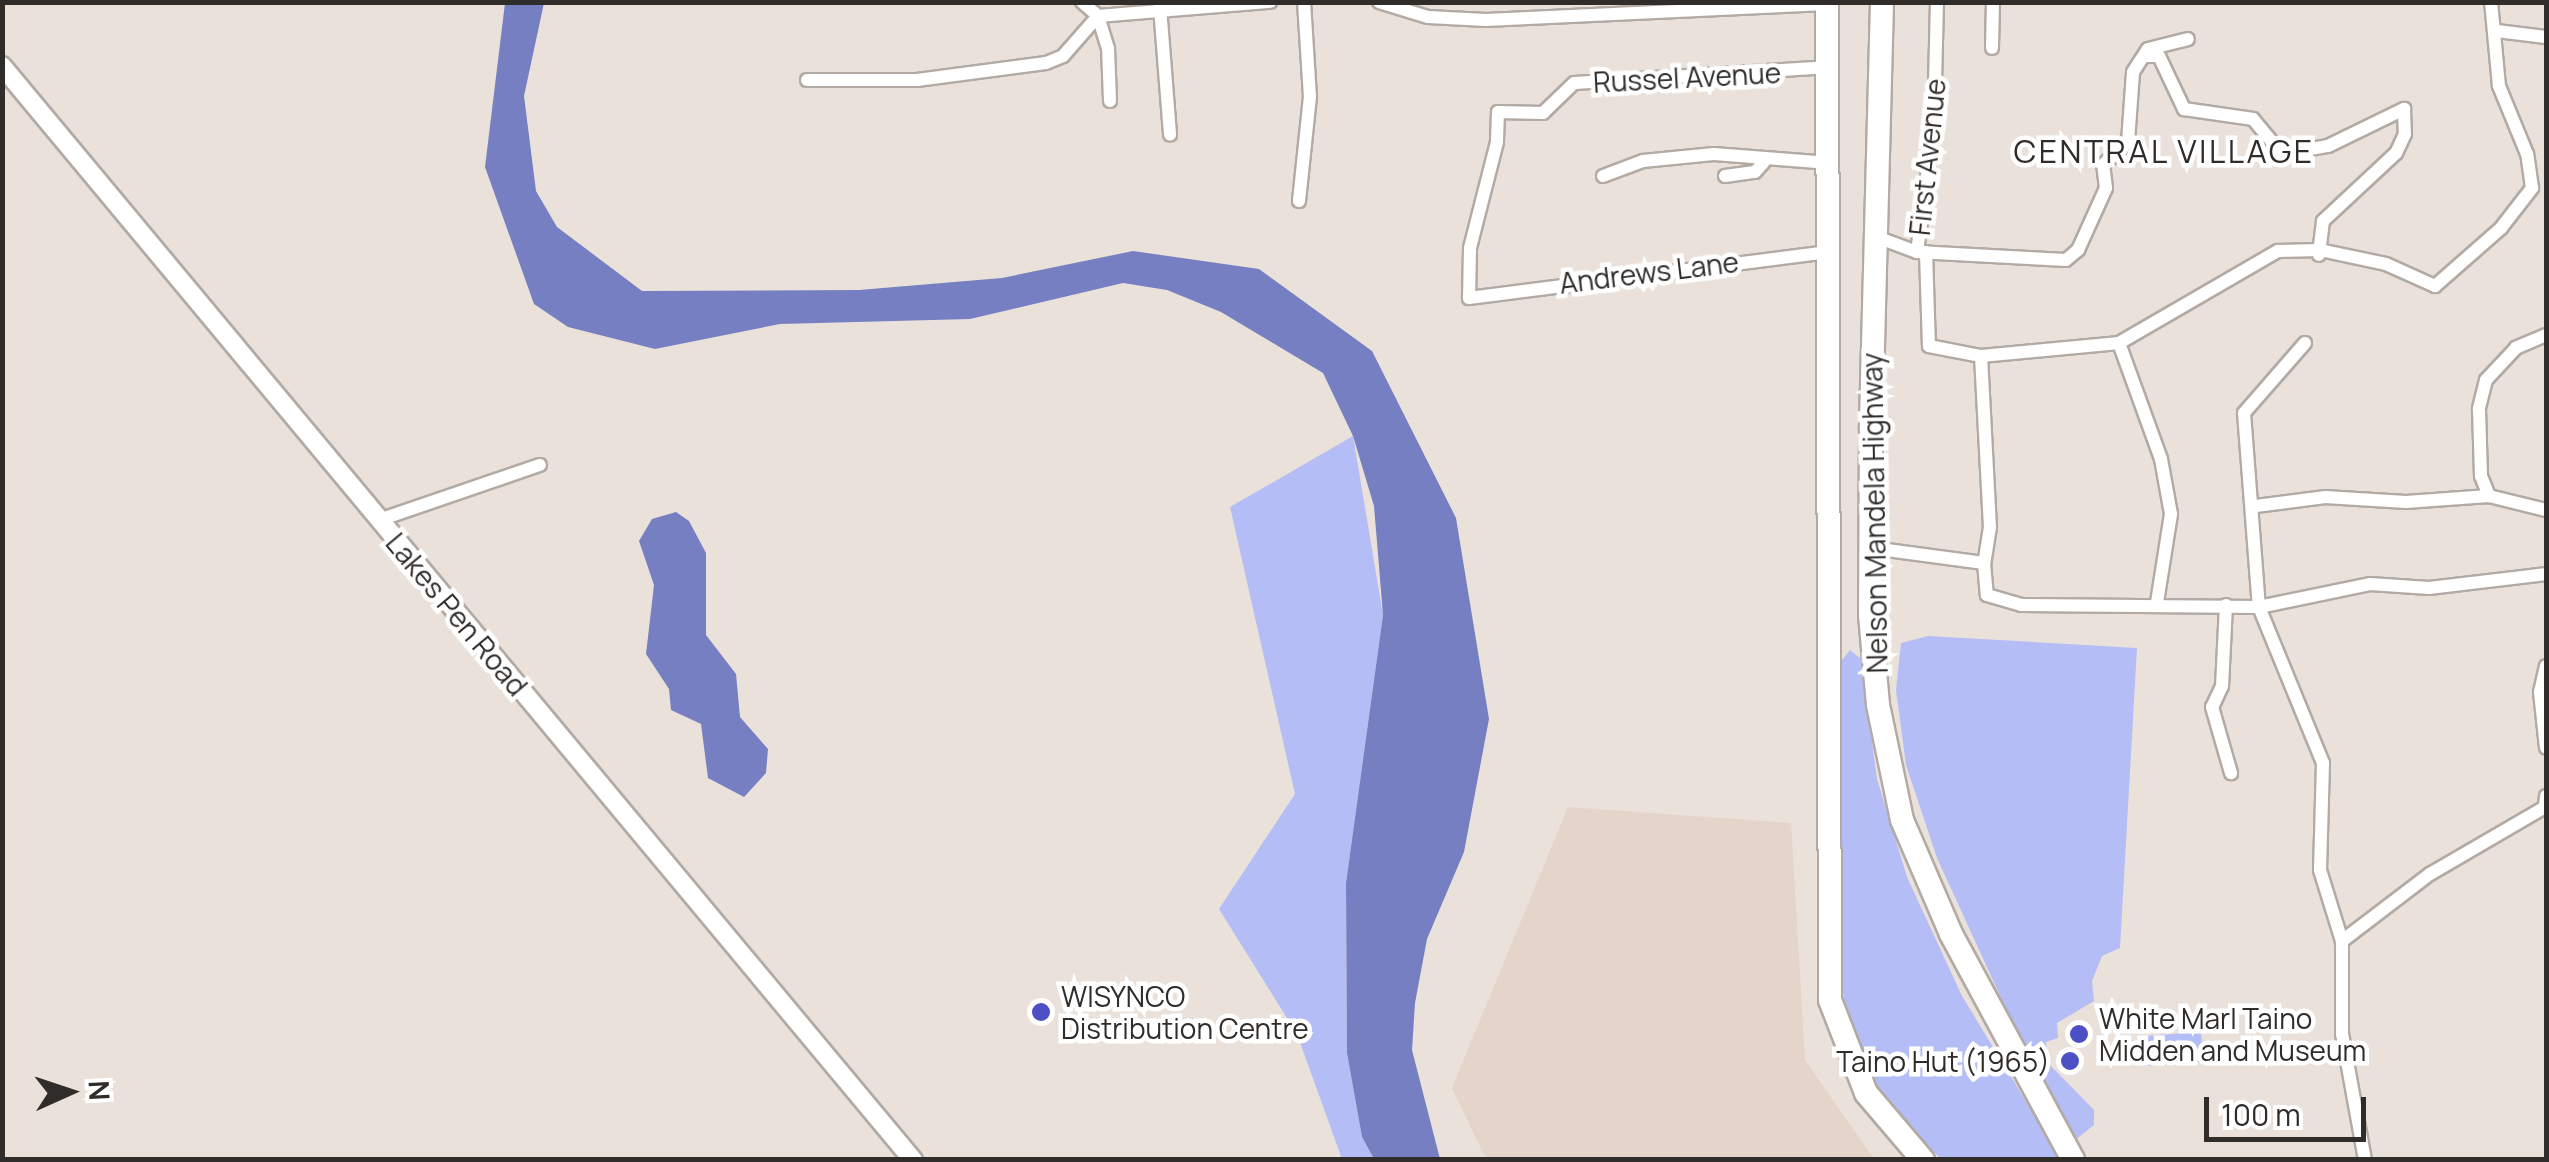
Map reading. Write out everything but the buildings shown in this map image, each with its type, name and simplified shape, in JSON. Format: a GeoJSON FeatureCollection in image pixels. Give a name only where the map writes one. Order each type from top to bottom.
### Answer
{"type":"FeatureCollection","features":[{"type":"Feature","properties":{"kind":"highway","name":"Nelson Mandela Highway"},"geometry":{"type":"LineString","coordinates":[[1882,2],[1874,236],[1872,548],[1878,705],[1902,820],[1998,1028],[2072,1160]]}},
{"type":"Feature","properties":{"kind":"highway","name":"Nelson Mandela Highway"},"geometry":{"type":"LineString","coordinates":[[1827,4],[1830,1000],[1866,1093],[1923,1160]]}},
{"type":"Feature","properties":{"kind":"street"},"geometry":{"type":"LineString","coordinates":[[1082,2],[1098,16],[1110,60],[1110,101]]}},
{"type":"Feature","properties":{"kind":"street"},"geometry":{"type":"LineString","coordinates":[[806,80],[917,80],[1046,63],[1063,56],[1098,16],[1160,7],[1270,2]]}},
{"type":"Feature","properties":{"kind":"street"},"geometry":{"type":"LineString","coordinates":[[1299,201],[1310,97],[1304,2]]}},
{"type":"Feature","properties":{"kind":"street"},"geometry":{"type":"LineString","coordinates":[[1379,2],[1428,17],[1486,20],[1827,4]]}},
{"type":"Feature","properties":{"kind":"street","name":"First Avenue"},"geometry":{"type":"LineString","coordinates":[[1937,2],[1934,124],[1921,252],[1929,346],[1981,356]]}},
{"type":"Feature","properties":{"kind":"street"},"geometry":{"type":"LineString","coordinates":[[1992,48],[1993,2]]}},
{"type":"Feature","properties":{"kind":"street"},"geometry":{"type":"LineString","coordinates":[[2491,2],[2497,30],[2499,86],[2528,154],[2532,188],[2517,210],[2435,286],[2386,264],[2319,252],[2278,250],[2119,343],[1981,356],[1990,527],[1984,564],[1988,595],[2000,602],[2157,602],[2259,607],[2370,584],[2429,588],[2546,574]]}},
{"type":"Feature","properties":{"kind":"street"},"geometry":{"type":"LineString","coordinates":[[1160,7],[1170,135]]}},
{"type":"Feature","properties":{"kind":"street"},"geometry":{"type":"LineString","coordinates":[[2497,30],[2546,37]]}},
{"type":"Feature","properties":{"kind":"street"},"geometry":{"type":"LineString","coordinates":[[1874,236],[1921,252],[1965,250],[2051,263],[2078,250],[2106,188],[2103,164],[2128,142],[2132,72],[2148,48],[2188,39]]}},
{"type":"Feature","properties":{"kind":"street"},"geometry":{"type":"LineString","coordinates":[[2145,56],[2158,56],[2184,109],[2254,120],[2282,154],[2328,146],[2404,109],[2405,134],[2396,152],[2323,220],[2319,252]]}},
{"type":"Feature","properties":{"kind":"street","name":"Lakes Pen Road"},"geometry":{"type":"LineString","coordinates":[[2,66],[913,1160]]}},
{"type":"Feature","properties":{"kind":"street","name":"Russel Avenue"},"geometry":{"type":"LineString","coordinates":[[1468,298],[1470,248],[1497,142],[1498,112],[1543,113],[1574,82],[1830,68]]}},
{"type":"Feature","properties":{"kind":"street"},"geometry":{"type":"LineString","coordinates":[[1602,176],[1643,161],[1688,156],[1750,154],[1764,162],[1830,163]]}},
{"type":"Feature","properties":{"kind":"street"},"geometry":{"type":"LineString","coordinates":[[1725,176],[1755,172],[1764,162]]}},
{"type":"Feature","properties":{"kind":"street","name":"Andrews Lane"},"geometry":{"type":"LineString","coordinates":[[1468,298],[1830,252]]}},
{"type":"Feature","properties":{"kind":"street"},"geometry":{"type":"LineString","coordinates":[[2489,496],[2482,476],[2479,408],[2486,380],[2516,348],[2546,335]]}},
{"type":"Feature","properties":{"kind":"street"},"geometry":{"type":"LineString","coordinates":[[2119,343],[2161,459],[2171,514],[2157,602]]}},
{"type":"Feature","properties":{"kind":"street"},"geometry":{"type":"LineString","coordinates":[[2305,343],[2244,413],[2256,506],[2259,607],[2323,762],[2320,870],[2342,941],[2342,1034],[2365,1160]]}},
{"type":"Feature","properties":{"kind":"street"},"geometry":{"type":"LineString","coordinates":[[378,520],[540,465]]}},
{"type":"Feature","properties":{"kind":"street"},"geometry":{"type":"LineString","coordinates":[[2256,506],[2325,498],[2406,502],[2489,496],[2546,510]]}},
{"type":"Feature","properties":{"kind":"street"},"geometry":{"type":"LineString","coordinates":[[1872,548],[1984,564]]}},
{"type":"Feature","properties":{"kind":"street"},"geometry":{"type":"LineString","coordinates":[[2226,605],[2222,686],[2212,707],[2231,774]]}},
{"type":"Feature","properties":{"kind":"street"},"geometry":{"type":"LineString","coordinates":[[2546,666],[2540,692],[2546,748]]}},
{"type":"Feature","properties":{"kind":"street"},"geometry":{"type":"LineString","coordinates":[[2342,941],[2430,874],[2546,811],[2546,796]]}},
{"type":"Feature","properties":{"kind":"shaded area"},"geometry":{"type":"Polygon","coordinates":[[[505,3],[544,3],[524,96],[536,191],[557,227],[642,291],[859,290],[1002,278],[1133,251],[1259,269],[1372,351],[1456,518],[1489,719],[1464,852],[1427,939],[1415,1003],[1412,1050],[1440,1159],[1374,1159],[1362,1137],[1347,1053],[1346,883],[1383,615],[1374,506],[1353,436],[1323,373],[1221,312],[1167,290],[1123,283],[970,319],[780,324],[655,349],[568,327],[534,304],[485,167],[505,3]]]}},
{"type":"Feature","properties":{"kind":"shaded area"},"geometry":{"type":"Polygon","coordinates":[[[1353,436],[1383,615],[1346,883],[1347,1053],[1362,1137],[1374,1159],[1342,1159],[1297,1034],[1219,909],[1295,794],[1230,507],[1353,436]]]}},
{"type":"Feature","properties":{"kind":"shaded area"},"geometry":{"type":"Polygon","coordinates":[[[676,512],[689,521],[706,553],[706,635],[736,674],[740,717],[768,749],[766,773],[744,797],[708,778],[701,724],[671,710],[669,689],[646,654],[654,585],[639,541],[652,519],[676,512]]]}},
{"type":"Feature","properties":{"kind":"shaded area"},"geometry":{"type":"Polygon","coordinates":[[[1928,636],[2137,648],[2120,948],[2102,956],[2092,981],[2094,1001],[2057,1023],[2058,1038],[2046,1042],[2049,1064],[2094,1110],[2094,1125],[2074,1141],[2024,1048],[1937,858],[1906,765],[1896,690],[1901,643],[1928,636]]]}},
{"type":"Feature","properties":{"kind":"shaded area"},"geometry":{"type":"Polygon","coordinates":[[[1850,650],[1861,659],[1877,779],[1907,877],[1962,996],[2061,1159],[1941,1159],[1896,1115],[1855,1051],[1841,984],[1836,899],[1842,660],[1850,650]]]}},
{"type":"Feature","properties":{"kind":"shaded area"},"geometry":{"type":"Polygon","coordinates":[[[1568,807],[1791,823],[1805,1060],[1874,1159],[1486,1159],[1452,1088],[1568,807]]]}},
{"type":"Feature","properties":{"kind":"shaded area"},"geometry":{"type":"Polygon","coordinates":[[[2201,1032],[2203,1062],[2143,1066],[2141,1036],[2201,1032]]]}},
{"type":"Feature","properties":{"kind":"place","name":"WISYNCO Distribution Centre"},"geometry":{"type":"Point","coordinates":[1041,1012]}},
{"type":"Feature","properties":{"kind":"place","name":"White Marl Taino Midden and Museum"},"geometry":{"type":"Point","coordinates":[2079,1034]}},
{"type":"Feature","properties":{"kind":"place","name":"Taino Hut (1965)"},"geometry":{"type":"Point","coordinates":[2070,1061]}},
{"type":"Feature","properties":{"kind":"district","name":"CENTRAL VILLAGE"},"geometry":{"type":"Point","coordinates":[2164,151]}}]}
